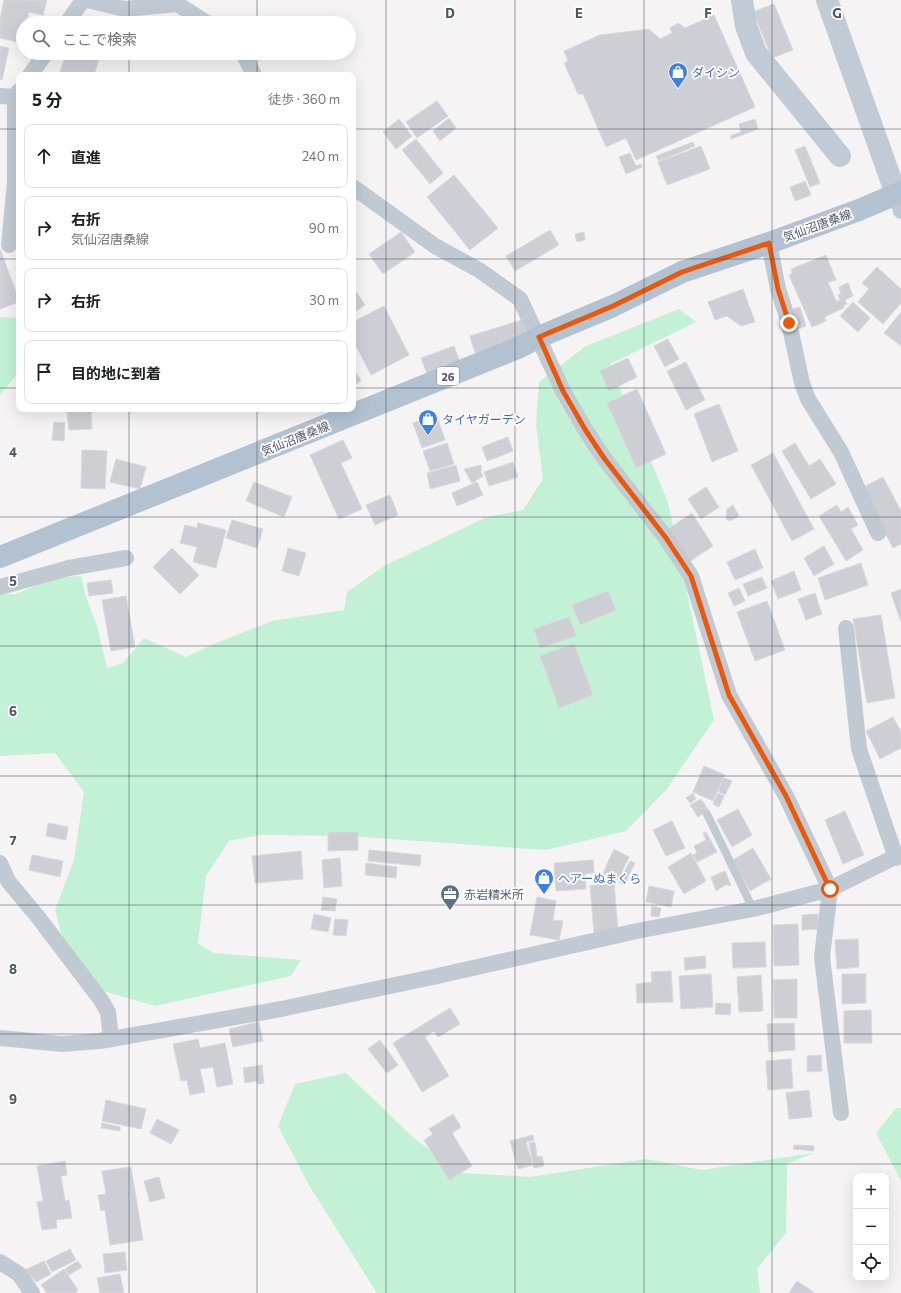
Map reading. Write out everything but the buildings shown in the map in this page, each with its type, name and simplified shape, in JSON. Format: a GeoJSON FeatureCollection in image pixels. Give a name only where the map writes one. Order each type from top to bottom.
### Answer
{"type":"FeatureCollection","features":[{"type":"Feature","properties":{"kind":"main road","name":"気仙沼唐桑線"},"geometry":{"type":"LineString","coordinates":[[0,557],[520,348],[539,337],[613,306],[682,272],[769,243],[860,210],[899,199]]}},
{"type":"Feature","properties":{"kind":"street"},"geometry":{"type":"LineString","coordinates":[[72,16],[83,0]]}},
{"type":"Feature","properties":{"kind":"street"},"geometry":{"type":"LineString","coordinates":[[88,0],[125,9],[174,2],[196,16]]}},
{"type":"Feature","properties":{"kind":"street"},"geometry":{"type":"LineString","coordinates":[[742,0],[746,26],[756,53],[840,156]]}},
{"type":"Feature","properties":{"kind":"street"},"geometry":{"type":"LineString","coordinates":[[827,0],[899,199]]}},
{"type":"Feature","properties":{"kind":"street"},"geometry":{"type":"LineString","coordinates":[[32,72],[41,60]]}},
{"type":"Feature","properties":{"kind":"street"},"geometry":{"type":"LineString","coordinates":[[246,60],[252,72]]}},
{"type":"Feature","properties":{"kind":"street"},"geometry":{"type":"LineString","coordinates":[[11,95],[16,168]]}},
{"type":"Feature","properties":{"kind":"street"},"geometry":{"type":"LineString","coordinates":[[356,190],[435,246],[479,270],[520,299],[563,391],[586,431],[604,458],[666,538],[691,576],[729,695],[786,796],[830,889],[822,957],[841,1113]]}},
{"type":"Feature","properties":{"kind":"street"},"geometry":{"type":"LineString","coordinates":[[9,245],[16,191]]}},
{"type":"Feature","properties":{"kind":"street"},"geometry":{"type":"LineString","coordinates":[[769,243],[778,289],[789,323],[802,383],[808,399],[841,452],[878,533]]}},
{"type":"Feature","properties":{"kind":"street"},"geometry":{"type":"LineString","coordinates":[[0,587],[69,568],[126,558]]}},
{"type":"Feature","properties":{"kind":"street"},"geometry":{"type":"LineString","coordinates":[[0,1038],[62,1044],[111,1039],[281,1009],[433,977],[637,931],[753,909],[830,889],[898,856],[859,749],[846,628]]}},
{"type":"Feature","properties":{"kind":"street"},"geometry":{"type":"LineString","coordinates":[[0,863],[8,881],[38,917],[101,1000],[108,1012],[111,1039]]}},
{"type":"Feature","properties":{"kind":"street"},"geometry":{"type":"LineString","coordinates":[[0,1262],[19,1274],[32,1293]]}},
{"type":"Feature","properties":{"kind":"lane"},"geometry":{"type":"LineString","coordinates":[[707,814],[753,909]]}},
{"type":"Feature","properties":{"kind":"green space"},"geometry":{"type":"Polygon","coordinates":[[[679,309],[696,322],[610,364],[668,502],[714,720],[666,790],[626,831],[546,850],[349,836],[260,835],[229,841],[206,876],[198,944],[214,953],[301,960],[291,976],[155,1006],[96,989],[69,963],[55,910],[74,860],[84,792],[55,753],[0,756],[0,594],[16,594],[54,578],[81,576],[86,597],[97,626],[107,668],[123,663],[144,638],[186,657],[272,621],[344,610],[347,592],[384,566],[487,517],[523,510],[543,479],[536,425],[539,382],[586,346],[679,309]]]}},
{"type":"Feature","properties":{"kind":"green space"},"geometry":{"type":"Polygon","coordinates":[[[0,317],[16,318],[16,376],[0,395],[0,317]]]}},
{"type":"Feature","properties":{"kind":"green space"},"geometry":{"type":"Polygon","coordinates":[[[346,1073],[416,1140],[463,1173],[530,1177],[646,1159],[702,1170],[813,1153],[787,1164],[786,1233],[757,1269],[760,1293],[377,1293],[310,1187],[278,1126],[295,1084],[346,1073]]]}},
{"type":"Feature","properties":{"kind":"green space"},"geometry":{"type":"Polygon","coordinates":[[[896,1108],[901,1108],[901,1181],[876,1133],[896,1108]]]}},
{"type":"Feature","properties":{"kind":"place","name":"ダイシン"},"geometry":{"type":"Point","coordinates":[678,89]}},
{"type":"Feature","properties":{"kind":"place","name":"タイヤガーデン"},"geometry":{"type":"Point","coordinates":[428,436]}},
{"type":"Feature","properties":{"kind":"place","name":"ヘアーぬまくら"},"geometry":{"type":"Point","coordinates":[544,895]}},
{"type":"Feature","properties":{"kind":"place","name":"赤岩精米所"},"geometry":{"type":"Point","coordinates":[450,911]}},
{"type":"Feature","properties":{"kind":"route"},"geometry":{"type":"LineString","coordinates":[[789,323],[778,289],[769,243],[682,272],[613,306],[539,337],[563,391],[586,431],[634,499],[666,538],[691,576],[729,695],[786,796],[830,889]]}}]}
